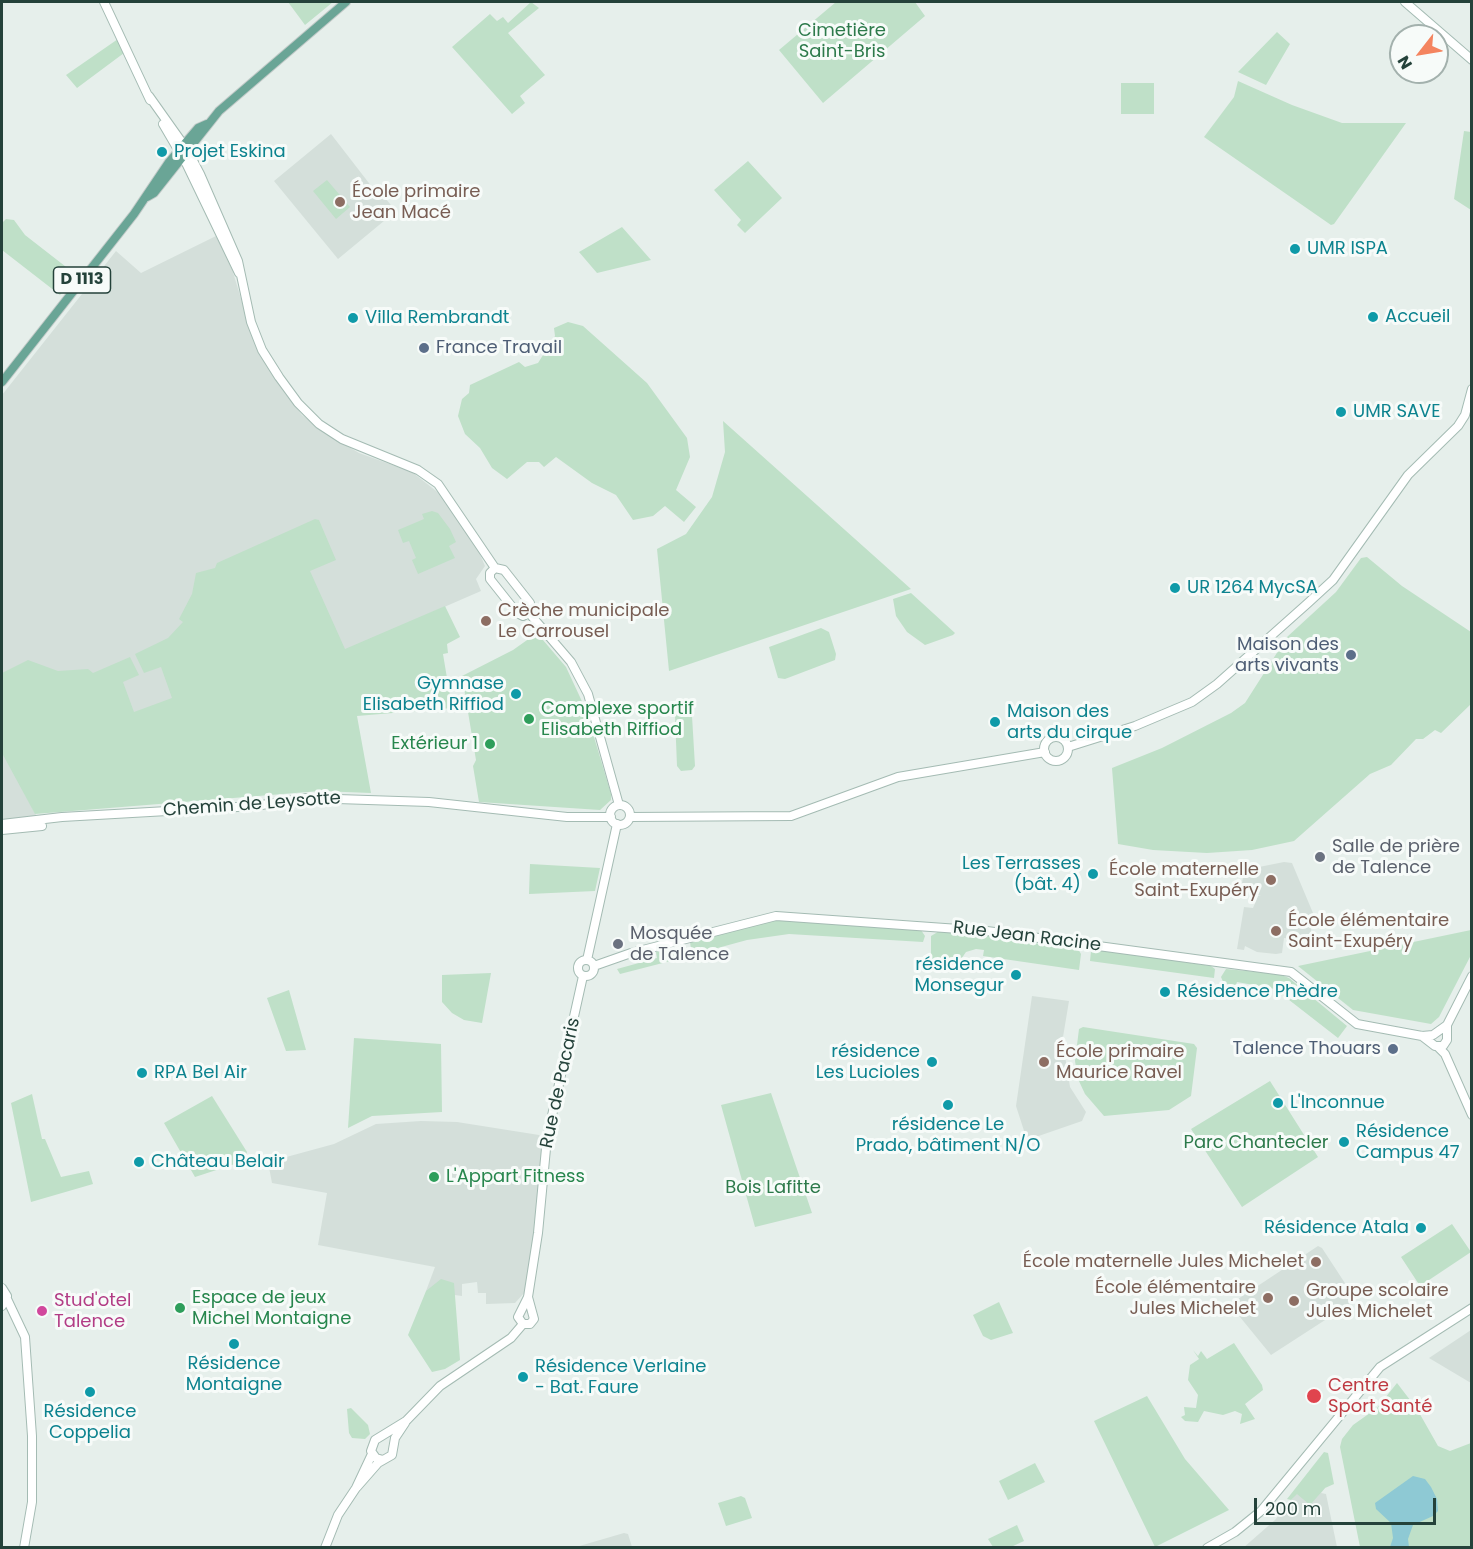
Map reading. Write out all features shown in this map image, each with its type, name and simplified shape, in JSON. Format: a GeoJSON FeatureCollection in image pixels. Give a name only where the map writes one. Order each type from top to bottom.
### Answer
{"type":"FeatureCollection","features":[{"type":"Feature","properties":{"kind":"main road","name":"D 1113"},"geometry":{"type":"LineString","coordinates":[[2,382],[147,197],[149,189],[183,151],[198,128],[207,124],[346,2]]}},
{"type":"Feature","properties":{"kind":"street"},"geometry":{"type":"LineString","coordinates":[[104,2],[149,96],[183,151],[240,274],[251,322],[262,350],[298,403],[319,424],[342,439],[418,470],[438,484],[495,568],[504,570],[530,603],[529,613],[561,648],[584,685],[619,805],[628,809],[630,817],[627,823],[617,824]]}},
{"type":"Feature","properties":{"kind":"street"},"geometry":{"type":"LineString","coordinates":[[1405,2],[1472,60]]}},
{"type":"Feature","properties":{"kind":"street"},"geometry":{"type":"LineString","coordinates":[[1068,747],[1136,726],[1205,695],[1333,580],[1432,454],[1453,434],[1465,415],[1472,389]]}},
{"type":"Feature","properties":{"kind":"street"},"geometry":{"type":"LineString","coordinates":[[495,568],[490,573],[490,579],[519,614],[529,613]]}},
{"type":"Feature","properties":{"kind":"street"},"geometry":{"type":"LineString","coordinates":[[1054,738],[1065,741],[1068,747],[1067,754],[1060,760],[1049,758],[1045,752],[1048,741],[1054,738]]}},
{"type":"Feature","properties":{"kind":"street"},"geometry":{"type":"LineString","coordinates":[[630,817],[791,816],[898,777],[1045,752]]}},
{"type":"Feature","properties":{"kind":"street","name":"Chemin de Leysotte"},"geometry":{"type":"LineString","coordinates":[[2,824],[255,806],[307,798],[429,802],[567,817],[610,817]]}},
{"type":"Feature","properties":{"kind":"street"},"geometry":{"type":"LineString","coordinates":[[617,824],[610,817],[614,808],[619,805]]}},
{"type":"Feature","properties":{"kind":"street","name":"Chemin de Leysotte"},"geometry":{"type":"LineString","coordinates":[[2,830],[42,826],[73,818]]}},
{"type":"Feature","properties":{"kind":"street"},"geometry":{"type":"LineString","coordinates":[[587,960],[594,966],[591,975],[583,976],[579,973],[578,966],[587,960],[617,824]]}},
{"type":"Feature","properties":{"kind":"street","name":"Rue Jean Racine"},"geometry":{"type":"LineString","coordinates":[[594,966],[631,953],[758,919],[798,916],[987,931],[1295,974],[1357,1024],[1439,1040]]}},
{"type":"Feature","properties":{"kind":"street","name":"Rue de Pacaris"},"geometry":{"type":"LineString","coordinates":[[521,1311],[528,1297],[542,1203],[547,1138],[583,976]]}},
{"type":"Feature","properties":{"kind":"street"},"geometry":{"type":"LineString","coordinates":[[1472,976],[1439,1040],[1472,1115]]}},
{"type":"Feature","properties":{"kind":"street"},"geometry":{"type":"LineString","coordinates":[[2,1288],[6,1293],[4,1303],[16,1316],[25,1337],[34,1461],[32,1502],[24,1548]]}},
{"type":"Feature","properties":{"kind":"street","name":"Rue de Pacaris"},"geometry":{"type":"LineString","coordinates":[[528,1297],[533,1312]]}},
{"type":"Feature","properties":{"kind":"street"},"geometry":{"type":"LineString","coordinates":[[1207,1548],[1254,1518],[1380,1367],[1472,1308]]}},
{"type":"Feature","properties":{"kind":"street"},"geometry":{"type":"LineString","coordinates":[[356,1488],[383,1460],[392,1455],[397,1434],[406,1421],[440,1386],[511,1338],[523,1324],[532,1322],[533,1312],[527,1309],[521,1311],[518,1317],[523,1324]]}},
{"type":"Feature","properties":{"kind":"street"},"geometry":{"type":"LineString","coordinates":[[325,1548],[338,1515],[356,1488],[372,1454],[372,1442],[406,1421]]}},
{"type":"Feature","properties":{"kind":"street"},"geometry":{"type":"LineString","coordinates":[[383,1437],[393,1445]]}},
{"type":"Feature","properties":{"kind":"street"},"geometry":{"type":"LineString","coordinates":[[372,1454],[383,1460]]}},
{"type":"Feature","properties":{"kind":"shaded area","name":"École primaire Jean Macé"},"geometry":{"type":"Polygon","coordinates":[[[331,134],[372,187],[375,186],[396,211],[338,259],[274,181],[331,134]]]}},
{"type":"Feature","properties":{"kind":"shaded area"},"geometry":{"type":"Polygon","coordinates":[[[216,236],[232,269],[253,338],[283,391],[302,415],[326,433],[359,453],[412,472],[440,494],[479,552],[485,566],[476,579],[481,591],[23,790],[37,817],[2,820],[2,395],[116,251],[141,273],[216,236]]]}},
{"type":"Feature","properties":{"kind":"shaded area"},"geometry":{"type":"Polygon","coordinates":[[[1284,862],[1292,863],[1313,913],[1310,941],[1284,938],[1282,953],[1276,954],[1257,952],[1245,946],[1244,950],[1237,949],[1244,907],[1253,908],[1258,896],[1261,896],[1241,890],[1244,870],[1284,862]]]}},
{"type":"Feature","properties":{"kind":"shaded area","name":"École primaire Maurice Ravel"},"geometry":{"type":"Polygon","coordinates":[[[1032,996],[1069,1001],[1060,1055],[1065,1056],[1070,1087],[1086,1112],[1082,1121],[1027,1140],[1016,1106],[1032,996]]]}},
{"type":"Feature","properties":{"kind":"shaded area"},"geometry":{"type":"Polygon","coordinates":[[[421,1121],[457,1122],[539,1135],[543,1140],[539,1202],[525,1292],[515,1303],[486,1304],[486,1293],[478,1293],[477,1282],[462,1284],[462,1296],[426,1291],[435,1267],[318,1245],[327,1193],[272,1183],[268,1162],[334,1144],[376,1124],[421,1121]]]}},
{"type":"Feature","properties":{"kind":"shaded area","name":"Groupe scolaire Jules Michelet"},"geometry":{"type":"Polygon","coordinates":[[[1318,1246],[1322,1248],[1356,1300],[1271,1355],[1231,1306],[1232,1303],[1318,1246]]]}},
{"type":"Feature","properties":{"kind":"shaded area"},"geometry":{"type":"Polygon","coordinates":[[[1471,1330],[1471,1383],[1429,1358],[1471,1330]]]}},
{"type":"Feature","properties":{"kind":"shaded area"},"geometry":{"type":"Polygon","coordinates":[[[1308,1479],[1325,1488],[1321,1493],[1326,1494],[1337,1547],[1243,1548],[1275,1520],[1308,1479]]]}},
{"type":"Feature","properties":{"kind":"shaded area"},"geometry":{"type":"Polygon","coordinates":[[[624,1533],[628,1534],[632,1547],[576,1547],[624,1533]]]}},
{"type":"Feature","properties":{"kind":"green space"},"geometry":{"type":"Polygon","coordinates":[[[288,2],[333,2],[305,25],[288,2]]]}},
{"type":"Feature","properties":{"kind":"green space"},"geometry":{"type":"Polygon","coordinates":[[[531,2],[539,8],[508,33],[545,75],[520,96],[525,103],[512,114],[452,47],[490,14],[497,21],[503,17],[508,23],[531,2]]]}},
{"type":"Feature","properties":{"kind":"green space","name":"Cimetière Saint-Bris"},"geometry":{"type":"Polygon","coordinates":[[[836,2],[915,2],[925,16],[823,103],[779,50],[836,2]]]}},
{"type":"Feature","properties":{"kind":"green space"},"geometry":{"type":"Polygon","coordinates":[[[1277,32],[1290,44],[1266,85],[1238,72],[1277,32]]]}},
{"type":"Feature","properties":{"kind":"green space"},"geometry":{"type":"Polygon","coordinates":[[[118,39],[124,53],[77,88],[66,75],[118,39]]]}},
{"type":"Feature","properties":{"kind":"green space"},"geometry":{"type":"Polygon","coordinates":[[[1238,81],[1292,105],[1342,123],[1406,123],[1334,224],[1331,225],[1204,137],[1234,97],[1238,81]]]}},
{"type":"Feature","properties":{"kind":"green space"},"geometry":{"type":"Polygon","coordinates":[[[1121,83],[1154,83],[1154,114],[1121,114],[1121,83]]]}},
{"type":"Feature","properties":{"kind":"green space"},"geometry":{"type":"Polygon","coordinates":[[[1464,131],[1471,132],[1471,210],[1454,199],[1464,131]]]}},
{"type":"Feature","properties":{"kind":"green space"},"geometry":{"type":"Polygon","coordinates":[[[748,161],[782,198],[745,233],[737,225],[741,220],[714,190],[748,161]]]}},
{"type":"Feature","properties":{"kind":"green space"},"geometry":{"type":"Polygon","coordinates":[[[327,180],[350,207],[336,219],[313,191],[327,180]]]}},
{"type":"Feature","properties":{"kind":"green space"},"geometry":{"type":"Polygon","coordinates":[[[6,219],[14,220],[25,235],[70,270],[68,273],[74,278],[60,295],[2,250],[2,223],[6,219]]]}},
{"type":"Feature","properties":{"kind":"green space"},"geometry":{"type":"Polygon","coordinates":[[[622,227],[651,260],[597,273],[579,252],[622,227]]]}},
{"type":"Feature","properties":{"kind":"green space"},"geometry":{"type":"Polygon","coordinates":[[[568,322],[583,326],[647,383],[687,438],[690,457],[676,490],[696,507],[684,522],[665,506],[653,516],[633,520],[616,495],[592,483],[556,457],[544,467],[539,462],[527,462],[507,479],[492,468],[480,448],[465,434],[458,416],[462,399],[469,393],[470,385],[519,362],[525,367],[538,363],[555,336],[554,328],[568,322]]]}},
{"type":"Feature","properties":{"kind":"green space"},"geometry":{"type":"Polygon","coordinates":[[[723,421],[911,589],[669,671],[657,549],[686,534],[712,497],[725,452],[723,421]]]}},
{"type":"Feature","properties":{"kind":"green space"},"geometry":{"type":"Polygon","coordinates":[[[432,511],[438,513],[450,529],[456,542],[449,546],[455,558],[418,574],[412,560],[416,558],[409,541],[403,543],[398,530],[424,519],[422,514],[432,511]]]}},
{"type":"Feature","properties":{"kind":"green space"},"geometry":{"type":"Polygon","coordinates":[[[315,519],[319,520],[336,560],[310,571],[345,649],[445,606],[460,637],[447,644],[448,653],[443,654],[452,708],[357,716],[371,793],[320,791],[35,814],[2,753],[2,673],[28,660],[58,671],[88,669],[93,673],[130,657],[139,675],[123,682],[134,712],[172,698],[161,667],[144,673],[135,654],[168,638],[183,622],[179,619],[192,594],[196,573],[215,568],[217,563],[315,519]]]}},
{"type":"Feature","properties":{"kind":"green space"},"geometry":{"type":"Polygon","coordinates":[[[1367,557],[1402,586],[1471,632],[1471,704],[1441,733],[1435,730],[1423,739],[1416,739],[1391,765],[1370,774],[1294,841],[1252,850],[1207,853],[1153,850],[1118,844],[1112,768],[1162,748],[1231,713],[1245,703],[1287,637],[1336,592],[1361,558],[1367,557]]]}},
{"type":"Feature","properties":{"kind":"green space"},"geometry":{"type":"Polygon","coordinates":[[[911,593],[955,633],[925,645],[907,632],[896,616],[893,599],[911,593]]]}},
{"type":"Feature","properties":{"kind":"green space"},"geometry":{"type":"Polygon","coordinates":[[[821,628],[829,632],[836,654],[835,660],[785,679],[778,678],[769,647],[821,628]]]}},
{"type":"Feature","properties":{"kind":"green space","name":"Complexe sportif Elisabeth Riffiod"},"geometry":{"type":"Polygon","coordinates":[[[537,633],[566,667],[586,710],[611,794],[611,800],[600,810],[479,802],[473,766],[476,760],[462,676],[513,650],[537,633]]]}},
{"type":"Feature","properties":{"kind":"green space"},"geometry":{"type":"Polygon","coordinates":[[[689,712],[692,716],[695,766],[692,770],[681,771],[677,766],[675,716],[677,713],[689,712]]]}},
{"type":"Feature","properties":{"kind":"green space"},"geometry":{"type":"Polygon","coordinates":[[[530,864],[600,868],[595,891],[529,894],[530,864]]]}},
{"type":"Feature","properties":{"kind":"green space"},"geometry":{"type":"Polygon","coordinates":[[[787,919],[921,930],[925,936],[923,942],[789,934],[747,940],[692,955],[690,942],[768,921],[787,919]]]}},
{"type":"Feature","properties":{"kind":"green space"},"geometry":{"type":"Polygon","coordinates":[[[941,930],[1019,938],[1019,941],[1078,949],[1081,954],[1079,970],[983,956],[984,950],[976,949],[966,952],[957,965],[931,964],[931,936],[941,930]]]}},
{"type":"Feature","properties":{"kind":"green space"},"geometry":{"type":"Polygon","coordinates":[[[1471,930],[1471,955],[1439,1017],[1431,1024],[1353,1010],[1298,966],[1471,930]]]}},
{"type":"Feature","properties":{"kind":"green space"},"geometry":{"type":"Polygon","coordinates":[[[683,945],[686,957],[620,974],[617,969],[657,958],[656,952],[683,945]]]}},
{"type":"Feature","properties":{"kind":"green space"},"geometry":{"type":"Polygon","coordinates":[[[1096,949],[1211,966],[1215,969],[1214,978],[1090,961],[1091,951],[1096,949]]]}},
{"type":"Feature","properties":{"kind":"green space"},"geometry":{"type":"Polygon","coordinates":[[[1226,969],[1279,974],[1289,978],[1347,1026],[1338,1038],[1275,989],[1237,982],[1236,985],[1224,984],[1221,977],[1226,969]]]}},
{"type":"Feature","properties":{"kind":"green space"},"geometry":{"type":"Polygon","coordinates":[[[491,973],[482,1023],[464,1020],[452,1013],[442,1002],[442,975],[491,973]]]}},
{"type":"Feature","properties":{"kind":"green space"},"geometry":{"type":"Polygon","coordinates":[[[289,990],[306,1050],[286,1051],[267,998],[289,990]]]}},
{"type":"Feature","properties":{"kind":"green space"},"geometry":{"type":"Polygon","coordinates":[[[1083,1027],[1194,1044],[1197,1048],[1191,1096],[1169,1110],[1104,1116],[1085,1094],[1078,1079],[1075,1061],[1079,1029],[1083,1027]]]}},
{"type":"Feature","properties":{"kind":"green space"},"geometry":{"type":"Polygon","coordinates":[[[354,1038],[441,1044],[442,1112],[372,1116],[348,1128],[354,1038]]]}},
{"type":"Feature","properties":{"kind":"green space","name":"Parc Chantecler"},"geometry":{"type":"Polygon","coordinates":[[[1270,1081],[1318,1157],[1242,1207],[1191,1129],[1270,1081]]]}},
{"type":"Feature","properties":{"kind":"green space","name":"Bois Lafitte"},"geometry":{"type":"Polygon","coordinates":[[[771,1093],[812,1213],[755,1227],[721,1105],[771,1093]]]}},
{"type":"Feature","properties":{"kind":"green space"},"geometry":{"type":"Polygon","coordinates":[[[32,1094],[42,1139],[45,1139],[61,1177],[89,1171],[93,1184],[31,1202],[11,1103],[32,1094]]]}},
{"type":"Feature","properties":{"kind":"green space"},"geometry":{"type":"Polygon","coordinates":[[[212,1096],[247,1152],[244,1161],[195,1177],[164,1123],[212,1096]]]}},
{"type":"Feature","properties":{"kind":"green space"},"geometry":{"type":"Polygon","coordinates":[[[1452,1224],[1471,1252],[1420,1286],[1401,1257],[1452,1224]]]}},
{"type":"Feature","properties":{"kind":"green space"},"geometry":{"type":"Polygon","coordinates":[[[441,1279],[454,1283],[460,1360],[445,1369],[432,1372],[408,1335],[426,1291],[441,1279]]]}},
{"type":"Feature","properties":{"kind":"green space"},"geometry":{"type":"Polygon","coordinates":[[[999,1302],[1013,1333],[991,1340],[983,1336],[973,1315],[999,1302]]]}},
{"type":"Feature","properties":{"kind":"green space"},"geometry":{"type":"Polygon","coordinates":[[[1234,1343],[1262,1385],[1263,1390],[1245,1404],[1255,1419],[1240,1424],[1242,1414],[1235,1411],[1223,1415],[1204,1411],[1198,1422],[1185,1421],[1181,1417],[1185,1415],[1184,1407],[1196,1408],[1198,1395],[1188,1380],[1190,1365],[1199,1359],[1193,1350],[1198,1356],[1201,1351],[1207,1359],[1234,1343]]]}},
{"type":"Feature","properties":{"kind":"green space"},"geometry":{"type":"Polygon","coordinates":[[[1397,1383],[1417,1409],[1438,1446],[1450,1451],[1471,1443],[1471,1547],[1360,1547],[1340,1447],[1342,1439],[1353,1425],[1377,1408],[1397,1383]]]}},
{"type":"Feature","properties":{"kind":"green space"},"geometry":{"type":"Polygon","coordinates":[[[1147,1396],[1185,1459],[1229,1510],[1155,1547],[1094,1421],[1147,1396]]]}},
{"type":"Feature","properties":{"kind":"green space"},"geometry":{"type":"Polygon","coordinates":[[[351,1408],[368,1425],[370,1434],[365,1439],[352,1438],[349,1433],[347,1409],[351,1408]]]}},
{"type":"Feature","properties":{"kind":"green space"},"geometry":{"type":"Polygon","coordinates":[[[1324,1452],[1328,1453],[1334,1484],[1325,1488],[1310,1505],[1297,1494],[1291,1500],[1287,1499],[1324,1452]]]}},
{"type":"Feature","properties":{"kind":"green space"},"geometry":{"type":"Polygon","coordinates":[[[1035,1463],[1045,1482],[1008,1500],[999,1481],[1035,1463]]]}},
{"type":"Feature","properties":{"kind":"green space"},"geometry":{"type":"Polygon","coordinates":[[[741,1496],[745,1498],[752,1518],[726,1526],[718,1503],[741,1496]]]}},
{"type":"Feature","properties":{"kind":"green space"},"geometry":{"type":"Polygon","coordinates":[[[1017,1525],[1024,1541],[1011,1547],[993,1547],[988,1539],[1017,1525]]]}},
{"type":"Feature","properties":{"kind":"water"},"geometry":{"type":"Polygon","coordinates":[[[1413,1476],[1425,1479],[1431,1487],[1437,1499],[1438,1511],[1433,1516],[1413,1525],[1408,1539],[1409,1547],[1390,1547],[1393,1538],[1391,1523],[1376,1509],[1375,1503],[1413,1476]]]}},
{"type":"Feature","properties":{"kind":"place","name":"Projet Eskina"},"geometry":{"type":"Point","coordinates":[162,152]}},
{"type":"Feature","properties":{"kind":"place","name":"École primaire Jean Macé"},"geometry":{"type":"Point","coordinates":[340,202]}},
{"type":"Feature","properties":{"kind":"place","name":"UMR ISPA"},"geometry":{"type":"Point","coordinates":[1295,249]}},
{"type":"Feature","properties":{"kind":"place","name":"Accueil"},"geometry":{"type":"Point","coordinates":[1373,317]}},
{"type":"Feature","properties":{"kind":"place","name":"Villa Rembrandt"},"geometry":{"type":"Point","coordinates":[353,318]}},
{"type":"Feature","properties":{"kind":"place","name":"France Travail"},"geometry":{"type":"Point","coordinates":[424,348]}},
{"type":"Feature","properties":{"kind":"place","name":"UMR SAVE"},"geometry":{"type":"Point","coordinates":[1341,412]}},
{"type":"Feature","properties":{"kind":"place","name":"UR 1264 MycSA"},"geometry":{"type":"Point","coordinates":[1175,588]}},
{"type":"Feature","properties":{"kind":"place","name":"Crèche municipale Le Carrousel"},"geometry":{"type":"Point","coordinates":[486,621]}},
{"type":"Feature","properties":{"kind":"place","name":"Maison des arts vivants"},"geometry":{"type":"Point","coordinates":[1351,655]}},
{"type":"Feature","properties":{"kind":"place","name":"Gymnase Elisabeth Riffiod"},"geometry":{"type":"Point","coordinates":[516,694]}},
{"type":"Feature","properties":{"kind":"place","name":"Complexe sportif Elisabeth Riffiod"},"geometry":{"type":"Point","coordinates":[529,719]}},
{"type":"Feature","properties":{"kind":"place","name":"Maison des arts du cirque"},"geometry":{"type":"Point","coordinates":[995,722]}},
{"type":"Feature","properties":{"kind":"place","name":"Extérieur 1"},"geometry":{"type":"Point","coordinates":[490,744]}},
{"type":"Feature","properties":{"kind":"place","name":"Salle de prière de Talence"},"geometry":{"type":"Point","coordinates":[1320,857]}},
{"type":"Feature","properties":{"kind":"place","name":"Les Terrasses (bât. 4)"},"geometry":{"type":"Point","coordinates":[1093,874]}},
{"type":"Feature","properties":{"kind":"place","name":"École maternelle Saint-Exupéry"},"geometry":{"type":"Point","coordinates":[1271,880]}},
{"type":"Feature","properties":{"kind":"place","name":"École élémentaire Saint-Exupéry"},"geometry":{"type":"Point","coordinates":[1276,931]}},
{"type":"Feature","properties":{"kind":"place","name":"Mosquée de Talence"},"geometry":{"type":"Point","coordinates":[618,944]}},
{"type":"Feature","properties":{"kind":"place","name":"résidence Monsegur"},"geometry":{"type":"Point","coordinates":[1016,975]}},
{"type":"Feature","properties":{"kind":"place","name":"Résidence Phèdre"},"geometry":{"type":"Point","coordinates":[1165,992]}},
{"type":"Feature","properties":{"kind":"place","name":"Talence Thouars"},"geometry":{"type":"Point","coordinates":[1393,1049]}},
{"type":"Feature","properties":{"kind":"place","name":"résidence Les Lucioles"},"geometry":{"type":"Point","coordinates":[932,1062]}},
{"type":"Feature","properties":{"kind":"place","name":"École primaire Maurice Ravel"},"geometry":{"type":"Point","coordinates":[1044,1062]}},
{"type":"Feature","properties":{"kind":"place","name":"RPA Bel Air"},"geometry":{"type":"Point","coordinates":[142,1073]}},
{"type":"Feature","properties":{"kind":"place","name":"L'Inconnue"},"geometry":{"type":"Point","coordinates":[1278,1103]}},
{"type":"Feature","properties":{"kind":"place","name":"résidence Le Prado, bâtiment N/O"},"geometry":{"type":"Point","coordinates":[948,1105]}},
{"type":"Feature","properties":{"kind":"place","name":"Résidence Campus 47"},"geometry":{"type":"Point","coordinates":[1344,1142]}},
{"type":"Feature","properties":{"kind":"place","name":"Château Belair"},"geometry":{"type":"Point","coordinates":[139,1162]}},
{"type":"Feature","properties":{"kind":"place","name":"L'Appart Fitness"},"geometry":{"type":"Point","coordinates":[434,1177]}},
{"type":"Feature","properties":{"kind":"place","name":"Résidence Atala"},"geometry":{"type":"Point","coordinates":[1421,1228]}},
{"type":"Feature","properties":{"kind":"place","name":"École maternelle Jules Michelet"},"geometry":{"type":"Point","coordinates":[1316,1262]}},
{"type":"Feature","properties":{"kind":"place","name":"École élémentaire Jules Michelet"},"geometry":{"type":"Point","coordinates":[1268,1298]}},
{"type":"Feature","properties":{"kind":"place","name":"Groupe scolaire Jules Michelet"},"geometry":{"type":"Point","coordinates":[1294,1301]}},
{"type":"Feature","properties":{"kind":"place","name":"Espace de jeux Michel Montaigne"},"geometry":{"type":"Point","coordinates":[180,1308]}},
{"type":"Feature","properties":{"kind":"place","name":"Stud'otel Talence"},"geometry":{"type":"Point","coordinates":[42,1311]}},
{"type":"Feature","properties":{"kind":"place","name":"Résidence Montaigne"},"geometry":{"type":"Point","coordinates":[234,1344]}},
{"type":"Feature","properties":{"kind":"place","name":"Résidence Verlaine - Bat. Faure"},"geometry":{"type":"Point","coordinates":[523,1377]}},
{"type":"Feature","properties":{"kind":"place","name":"Résidence Coppelia"},"geometry":{"type":"Point","coordinates":[90,1392]}},
{"type":"Feature","properties":{"kind":"place","name":"Centre Sport Santé"},"geometry":{"type":"Point","coordinates":[1314,1396]}}]}
